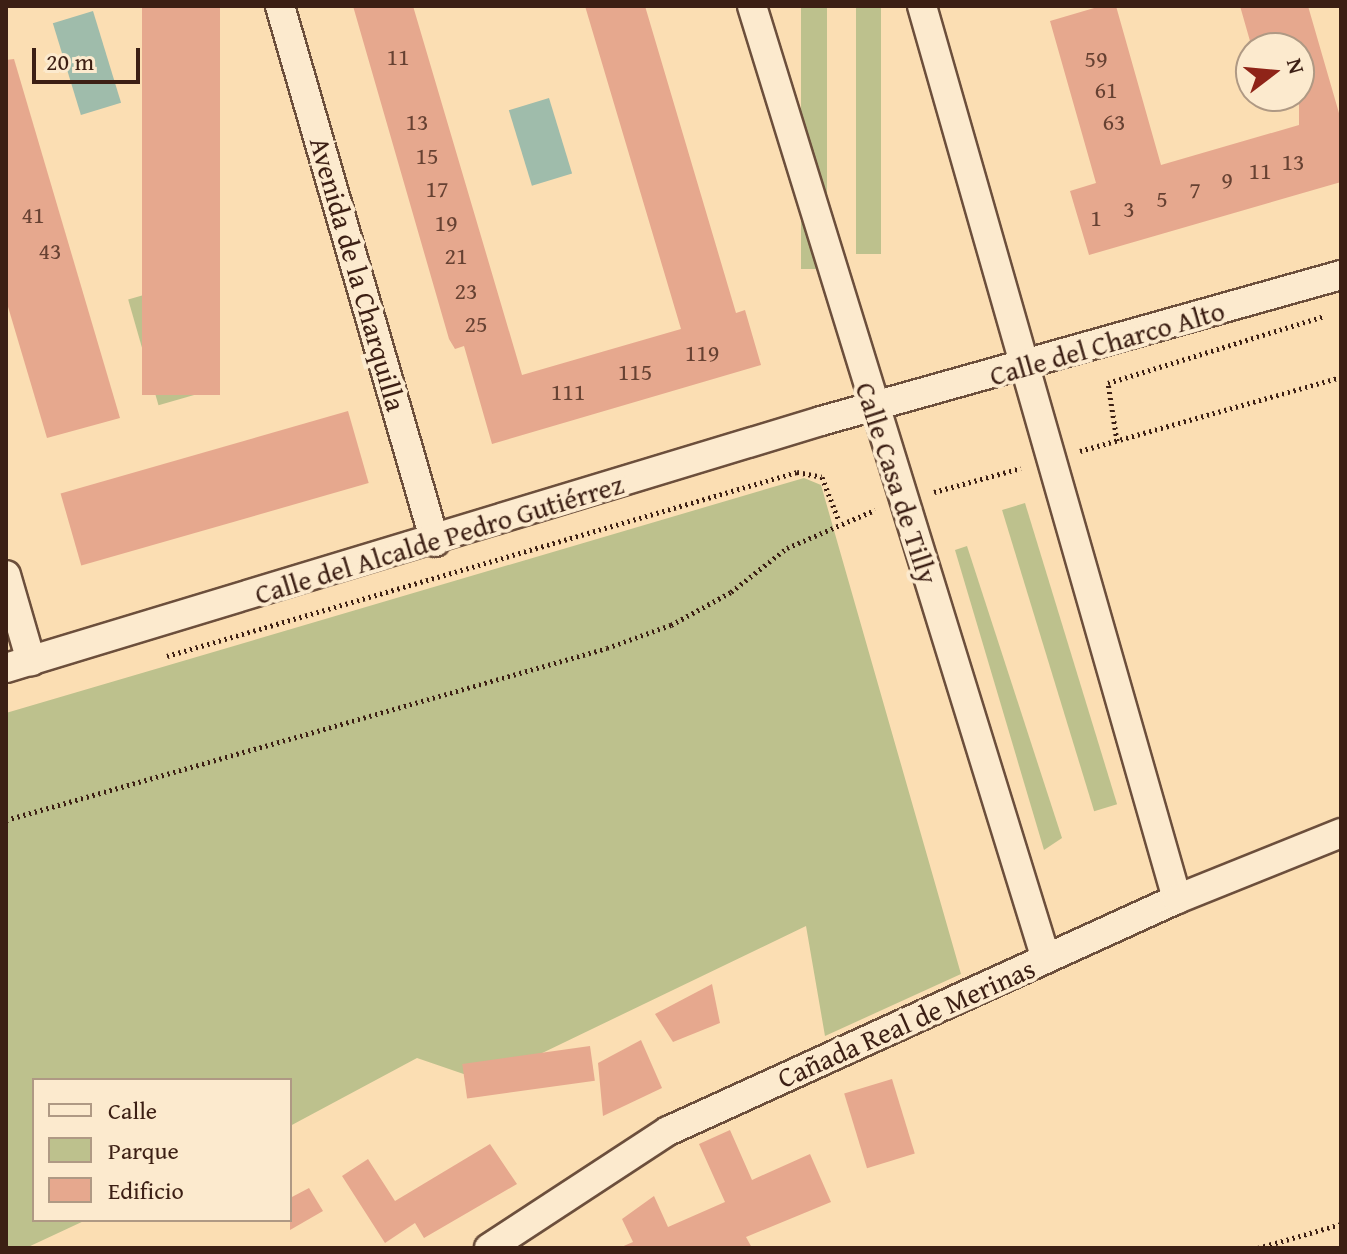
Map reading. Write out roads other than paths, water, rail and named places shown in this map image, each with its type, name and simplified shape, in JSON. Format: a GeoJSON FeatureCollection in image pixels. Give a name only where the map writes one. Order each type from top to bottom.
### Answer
{"type":"FeatureCollection","features":[{"type":"Feature","properties":{"kind":"street","name":"Avenida de la Charquilla"},"geometry":{"type":"LineString","coordinates":[[280,6],[435,542]]}},
{"type":"Feature","properties":{"kind":"street","name":"Calle Casa de Tilly"},"geometry":{"type":"LineString","coordinates":[[752,6],[872,410],[904,501],[1046,959]]}},
{"type":"Feature","properties":{"kind":"street"},"geometry":{"type":"LineString","coordinates":[[922,6],[1177,899]]}},
{"type":"Feature","properties":{"kind":"street","name":"Calle del Charco Alto"},"geometry":{"type":"LineString","coordinates":[[872,410],[1341,275]]}},
{"type":"Feature","properties":{"kind":"street","name":"Calle del Alcalde Pedro Gutiérrez"},"geometry":{"type":"LineString","coordinates":[[18,664],[872,410]]}},
{"type":"Feature","properties":{"kind":"street"},"geometry":{"type":"LineString","coordinates":[[6,575],[18,664]]}},
{"type":"Feature","properties":{"kind":"street","name":"Cañada Real de Merinas"},"geometry":{"type":"LineString","coordinates":[[489,1248],[668,1131],[1177,899],[1341,833]]}}]}
